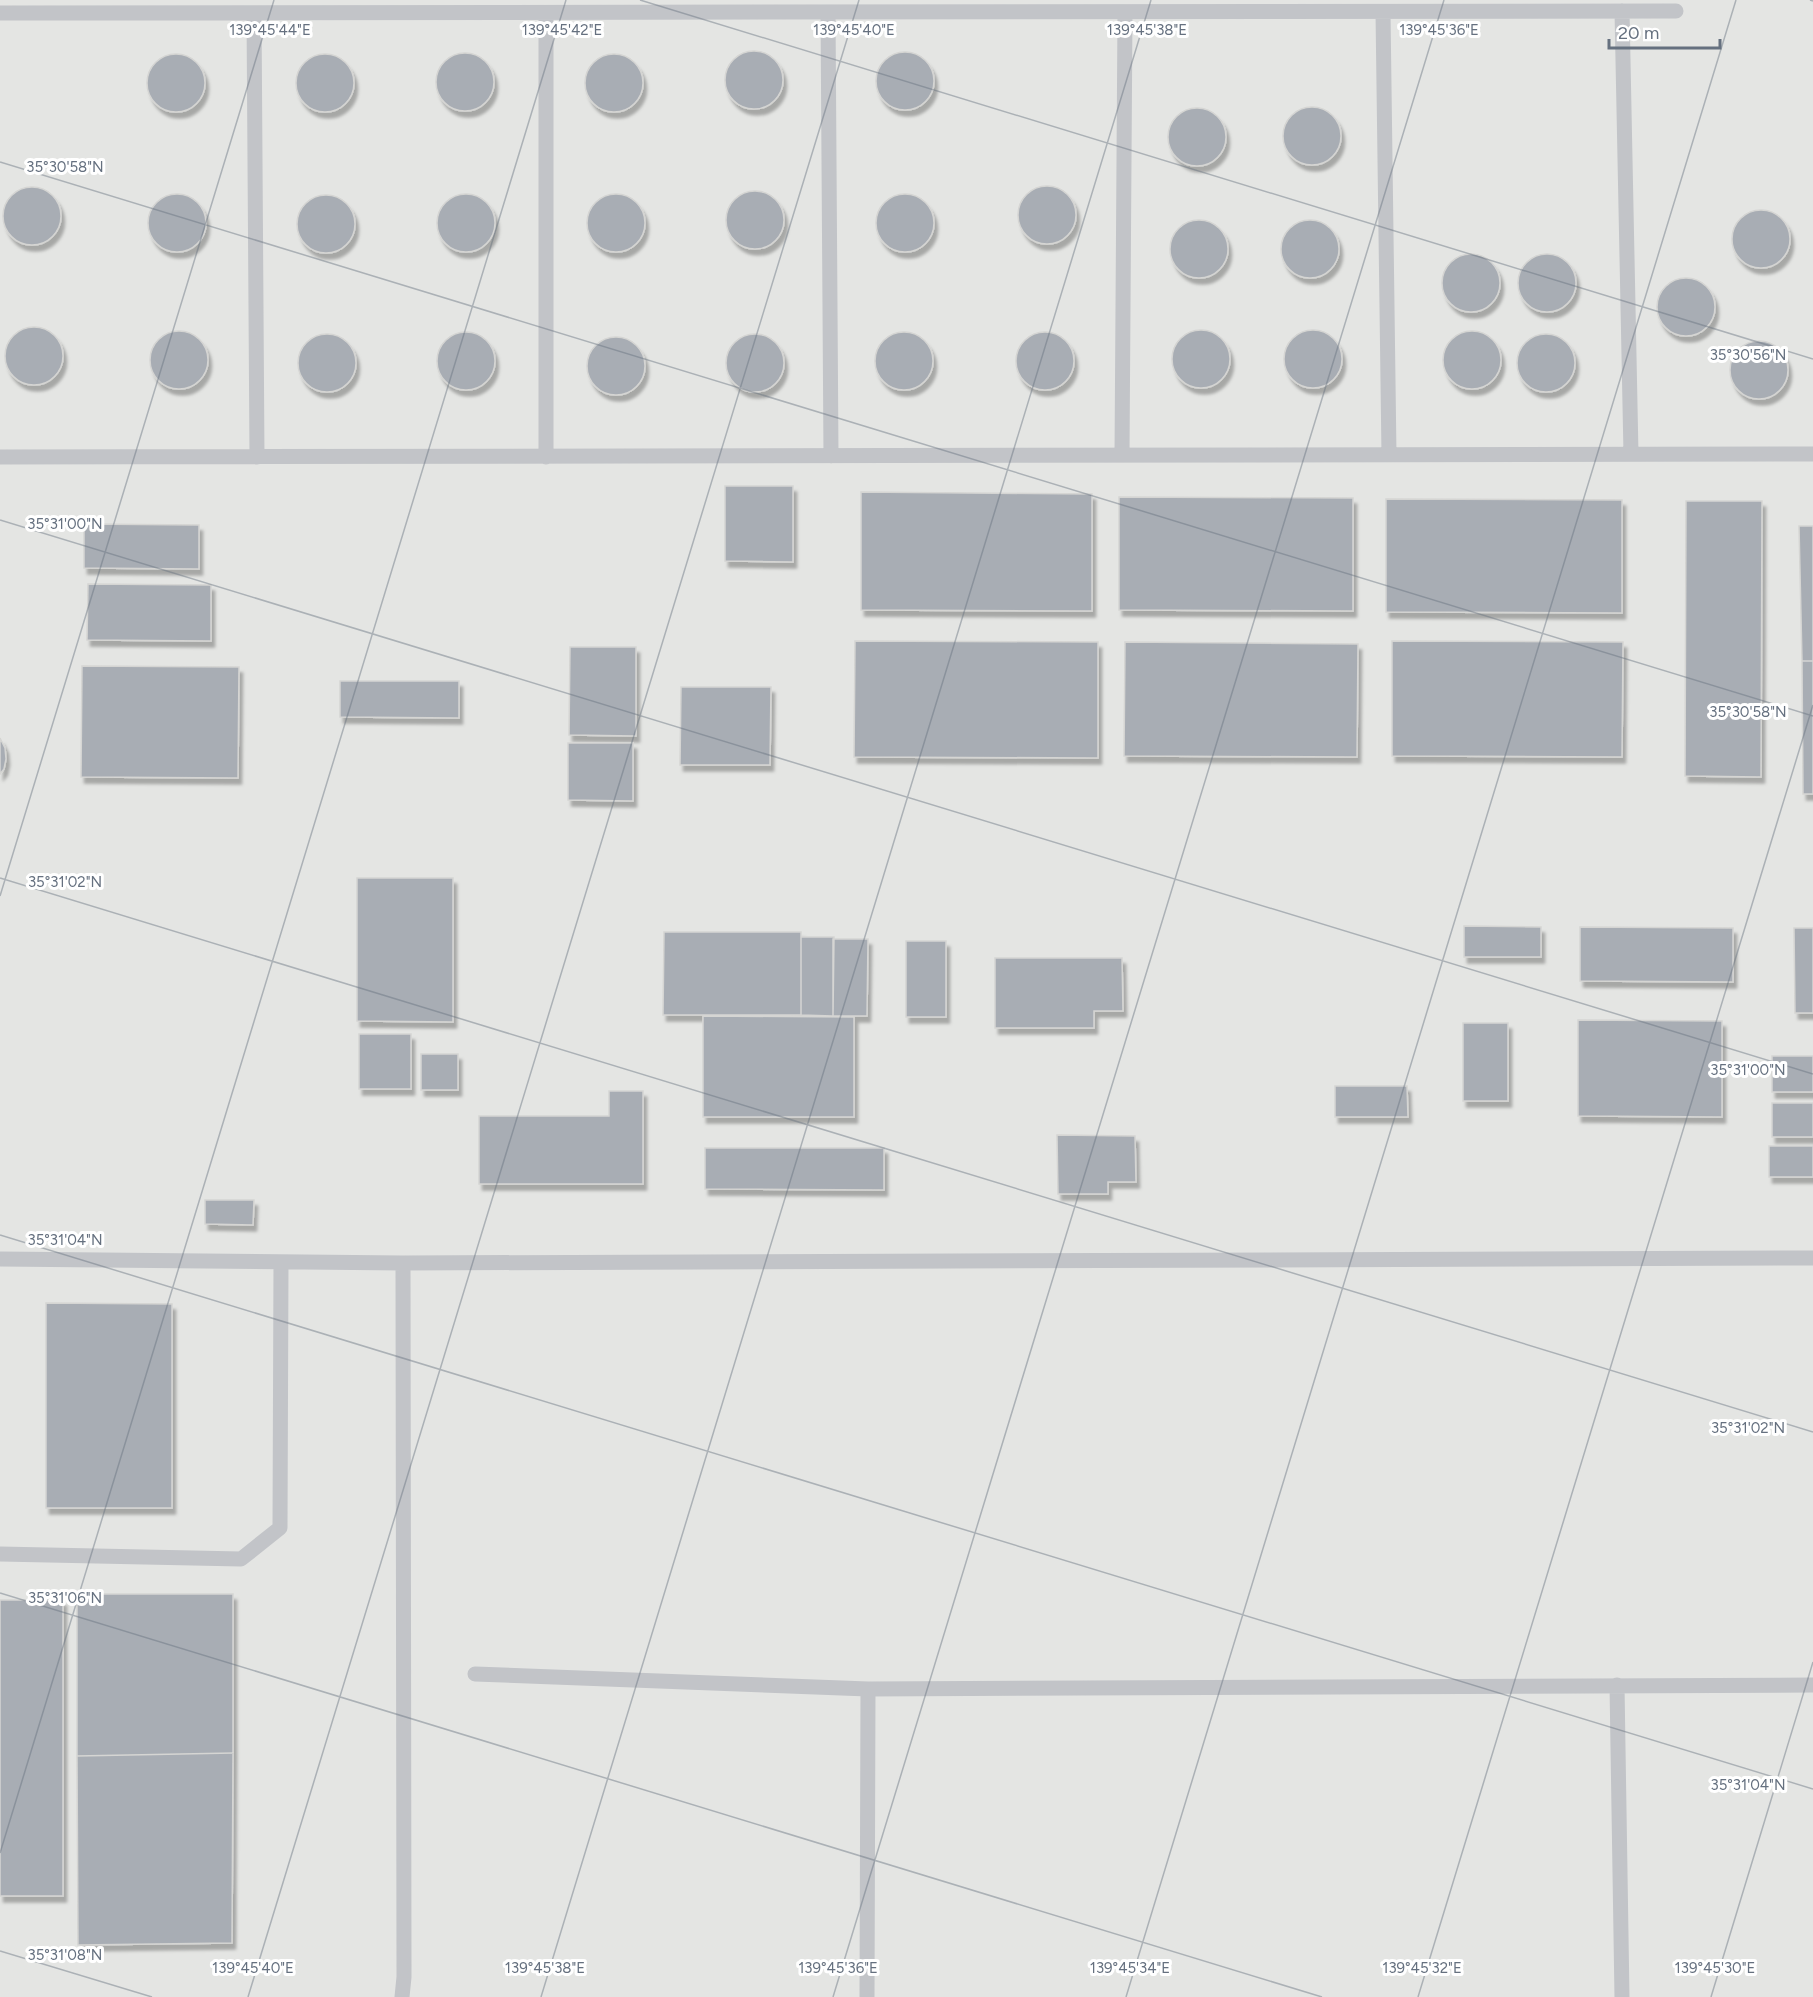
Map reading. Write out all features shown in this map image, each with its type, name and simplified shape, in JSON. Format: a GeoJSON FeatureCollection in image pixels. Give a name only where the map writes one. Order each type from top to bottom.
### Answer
{"type":"FeatureCollection","features":[{"type":"Feature","properties":{"kind":"lane"},"geometry":{"type":"LineString","coordinates":[[0,13],[1676,11]]}},
{"type":"Feature","properties":{"kind":"lane"},"geometry":{"type":"LineString","coordinates":[[828,12],[831,456]]}},
{"type":"Feature","properties":{"kind":"lane"},"geometry":{"type":"LineString","coordinates":[[1122,455],[1125,12]]}},
{"type":"Feature","properties":{"kind":"lane"},"geometry":{"type":"LineString","coordinates":[[1383,12],[1389,455]]}},
{"type":"Feature","properties":{"kind":"lane"},"geometry":{"type":"LineString","coordinates":[[1622,12],[1631,454]]}},
{"type":"Feature","properties":{"kind":"lane"},"geometry":{"type":"LineString","coordinates":[[254,13],[256,457]]}},
{"type":"Feature","properties":{"kind":"lane"},"geometry":{"type":"LineString","coordinates":[[546,13],[546,456]]}},
{"type":"Feature","properties":{"kind":"lane"},"geometry":{"type":"LineString","coordinates":[[0,457],[1813,454]]}},
{"type":"Feature","properties":{"kind":"lane"},"geometry":{"type":"LineString","coordinates":[[0,1259],[403,1263],[1813,1258]]}},
{"type":"Feature","properties":{"kind":"lane"},"geometry":{"type":"LineString","coordinates":[[0,1554],[241,1559],[280,1528],[281,1262]]}},
{"type":"Feature","properties":{"kind":"lane"},"geometry":{"type":"LineString","coordinates":[[402,1997],[405,1977],[403,1263]]}},
{"type":"Feature","properties":{"kind":"lane"},"geometry":{"type":"LineString","coordinates":[[475,1674],[868,1689],[1813,1685]]}},
{"type":"Feature","properties":{"kind":"lane"},"geometry":{"type":"LineString","coordinates":[[1617,1685],[1622,1997]]}},
{"type":"Feature","properties":{"kind":"lane"},"geometry":{"type":"LineString","coordinates":[[867,1997],[868,1689]]}},
{"type":"Feature","properties":{"kind":"shaded area"},"geometry":{"type":"Polygon","coordinates":[[[0,0],[1813,0],[1813,1997],[0,1997],[0,0]]]}},
{"type":"Feature","properties":{"kind":"building"},"geometry":{"type":"Polygon","coordinates":[[[748,51],[760,51],[775,59],[783,74],[783,86],[775,101],[760,109],[748,109],[733,101],[725,86],[725,74],[733,59],[748,51]]]}},
{"type":"Feature","properties":{"kind":"building"},"geometry":{"type":"Polygon","coordinates":[[[899,52],[911,52],[926,60],[934,75],[934,87],[926,102],[911,110],[899,110],[884,102],[876,87],[876,75],[884,60],[899,52]]]}},
{"type":"Feature","properties":{"kind":"building"},"geometry":{"type":"Polygon","coordinates":[[[459,53],[471,53],[486,61],[494,76],[494,88],[486,103],[471,111],[459,111],[444,103],[436,88],[436,76],[444,61],[459,53]]]}},
{"type":"Feature","properties":{"kind":"building"},"geometry":{"type":"Polygon","coordinates":[[[170,54],[182,54],[197,62],[205,77],[205,89],[197,104],[182,112],[170,112],[155,104],[147,89],[147,77],[155,62],[170,54]]]}},
{"type":"Feature","properties":{"kind":"building"},"geometry":{"type":"Polygon","coordinates":[[[319,54],[331,54],[346,62],[354,77],[354,89],[346,104],[331,112],[319,112],[304,104],[296,89],[296,77],[304,62],[319,54]]]}},
{"type":"Feature","properties":{"kind":"building"},"geometry":{"type":"Polygon","coordinates":[[[608,54],[620,54],[635,62],[643,77],[643,89],[635,104],[620,112],[608,112],[593,104],[585,89],[585,77],[593,62],[608,54]]]}},
{"type":"Feature","properties":{"kind":"building"},"geometry":{"type":"Polygon","coordinates":[[[1306,107],[1318,107],[1333,115],[1341,130],[1341,142],[1333,157],[1318,165],[1306,165],[1291,157],[1283,142],[1283,130],[1291,115],[1306,107]]]}},
{"type":"Feature","properties":{"kind":"building"},"geometry":{"type":"Polygon","coordinates":[[[1191,108],[1203,108],[1218,116],[1226,131],[1226,143],[1218,158],[1203,166],[1191,166],[1176,158],[1168,143],[1168,131],[1176,116],[1191,108]]]}},
{"type":"Feature","properties":{"kind":"building"},"geometry":{"type":"Polygon","coordinates":[[[1041,186],[1053,186],[1068,194],[1076,209],[1076,221],[1068,236],[1053,244],[1041,244],[1026,236],[1018,221],[1018,209],[1026,194],[1041,186]]]}},
{"type":"Feature","properties":{"kind":"building"},"geometry":{"type":"Polygon","coordinates":[[[26,187],[38,187],[53,195],[61,210],[61,222],[53,237],[38,245],[26,245],[11,237],[3,222],[3,210],[11,195],[26,187]]]}},
{"type":"Feature","properties":{"kind":"building"},"geometry":{"type":"Polygon","coordinates":[[[749,191],[761,191],[776,199],[784,214],[784,226],[776,241],[761,249],[749,249],[734,241],[726,226],[726,214],[734,199],[749,191]]]}},
{"type":"Feature","properties":{"kind":"building"},"geometry":{"type":"Polygon","coordinates":[[[171,194],[183,194],[198,202],[206,217],[206,229],[198,244],[183,252],[171,252],[156,244],[148,229],[148,217],[156,202],[171,194]]]}},
{"type":"Feature","properties":{"kind":"building"},"geometry":{"type":"Polygon","coordinates":[[[460,194],[472,194],[487,202],[495,217],[495,229],[487,244],[472,252],[460,252],[445,244],[437,229],[437,217],[445,202],[460,194]]]}},
{"type":"Feature","properties":{"kind":"building"},"geometry":{"type":"Polygon","coordinates":[[[610,194],[622,194],[637,202],[645,217],[645,229],[637,244],[622,252],[610,252],[595,244],[587,229],[587,217],[595,202],[610,194]]]}},
{"type":"Feature","properties":{"kind":"building"},"geometry":{"type":"Polygon","coordinates":[[[899,194],[911,194],[926,202],[934,217],[934,229],[926,244],[911,252],[899,252],[884,244],[876,229],[876,217],[884,202],[899,194]]]}},
{"type":"Feature","properties":{"kind":"building"},"geometry":{"type":"Polygon","coordinates":[[[320,195],[332,195],[347,203],[355,218],[355,230],[347,245],[332,253],[320,253],[305,245],[297,230],[297,218],[305,203],[320,195]]]}},
{"type":"Feature","properties":{"kind":"building"},"geometry":{"type":"Polygon","coordinates":[[[1755,210],[1767,210],[1782,218],[1790,233],[1790,245],[1782,260],[1767,268],[1755,268],[1740,260],[1732,245],[1732,233],[1740,218],[1755,210]]]}},
{"type":"Feature","properties":{"kind":"building"},"geometry":{"type":"Polygon","coordinates":[[[1193,220],[1205,220],[1220,228],[1228,243],[1228,255],[1220,270],[1205,278],[1193,278],[1178,270],[1170,255],[1170,243],[1178,228],[1193,220]]]}},
{"type":"Feature","properties":{"kind":"building"},"geometry":{"type":"Polygon","coordinates":[[[1304,220],[1316,220],[1331,228],[1339,243],[1339,255],[1331,270],[1316,278],[1304,278],[1289,270],[1281,255],[1281,243],[1289,228],[1304,220]]]}},
{"type":"Feature","properties":{"kind":"building"},"geometry":{"type":"Polygon","coordinates":[[[1465,254],[1477,254],[1492,262],[1500,277],[1500,289],[1492,304],[1477,312],[1465,312],[1450,304],[1442,289],[1442,277],[1450,262],[1465,254]]]}},
{"type":"Feature","properties":{"kind":"building"},"geometry":{"type":"Polygon","coordinates":[[[1541,254],[1553,254],[1568,262],[1576,277],[1576,289],[1568,304],[1553,312],[1541,312],[1526,304],[1518,289],[1518,277],[1526,262],[1541,254]]]}},
{"type":"Feature","properties":{"kind":"building"},"geometry":{"type":"Polygon","coordinates":[[[1680,278],[1692,278],[1707,286],[1715,301],[1715,313],[1707,328],[1692,336],[1680,336],[1665,328],[1657,313],[1657,301],[1665,286],[1680,278]]]}},
{"type":"Feature","properties":{"kind":"building"},"geometry":{"type":"Polygon","coordinates":[[[28,327],[40,327],[55,335],[63,350],[63,362],[55,377],[40,385],[28,385],[13,377],[5,362],[5,350],[13,335],[28,327]]]}},
{"type":"Feature","properties":{"kind":"building"},"geometry":{"type":"Polygon","coordinates":[[[1195,330],[1207,330],[1222,338],[1230,353],[1230,365],[1222,380],[1207,388],[1195,388],[1180,380],[1172,365],[1172,353],[1180,338],[1195,330]]]}},
{"type":"Feature","properties":{"kind":"building"},"geometry":{"type":"Polygon","coordinates":[[[1307,330],[1319,330],[1334,338],[1342,353],[1342,365],[1334,380],[1319,388],[1307,388],[1292,380],[1284,365],[1284,353],[1292,338],[1307,330]]]}},
{"type":"Feature","properties":{"kind":"building"},"geometry":{"type":"Polygon","coordinates":[[[173,331],[185,331],[200,339],[208,354],[208,366],[200,381],[185,389],[173,389],[158,381],[150,366],[150,354],[158,339],[173,331]]]}},
{"type":"Feature","properties":{"kind":"building"},"geometry":{"type":"Polygon","coordinates":[[[1466,331],[1478,331],[1493,339],[1501,354],[1501,366],[1493,381],[1478,389],[1466,389],[1451,381],[1443,366],[1443,354],[1451,339],[1466,331]]]}},
{"type":"Feature","properties":{"kind":"building"},"geometry":{"type":"Polygon","coordinates":[[[460,332],[472,332],[487,340],[495,355],[495,367],[487,382],[472,390],[460,390],[445,382],[437,367],[437,355],[445,340],[460,332]]]}},
{"type":"Feature","properties":{"kind":"building"},"geometry":{"type":"Polygon","coordinates":[[[898,332],[910,332],[925,340],[933,355],[933,367],[925,382],[910,390],[898,390],[883,382],[875,367],[875,355],[883,340],[898,332]]]}},
{"type":"Feature","properties":{"kind":"building"},"geometry":{"type":"Polygon","coordinates":[[[1039,332],[1051,332],[1066,340],[1074,355],[1074,367],[1066,382],[1051,390],[1039,390],[1024,382],[1016,367],[1016,355],[1024,340],[1039,332]]]}},
{"type":"Feature","properties":{"kind":"building"},"geometry":{"type":"Polygon","coordinates":[[[321,334],[333,334],[348,342],[356,357],[356,369],[348,384],[333,392],[321,392],[306,384],[298,369],[298,357],[306,342],[321,334]]]}},
{"type":"Feature","properties":{"kind":"building"},"geometry":{"type":"Polygon","coordinates":[[[749,334],[761,334],[776,342],[784,357],[784,369],[776,384],[761,392],[749,392],[734,384],[726,369],[726,357],[734,342],[749,334]]]}},
{"type":"Feature","properties":{"kind":"building"},"geometry":{"type":"Polygon","coordinates":[[[1540,334],[1552,334],[1567,342],[1575,357],[1575,369],[1567,384],[1552,392],[1540,392],[1525,384],[1517,369],[1517,357],[1525,342],[1540,334]]]}},
{"type":"Feature","properties":{"kind":"building"},"geometry":{"type":"Polygon","coordinates":[[[610,337],[622,337],[637,345],[645,360],[645,372],[637,387],[622,395],[610,395],[595,387],[587,372],[587,360],[595,345],[610,337]]]}},
{"type":"Feature","properties":{"kind":"building"},"geometry":{"type":"Polygon","coordinates":[[[1753,341],[1765,341],[1780,349],[1788,364],[1788,376],[1780,391],[1765,399],[1753,399],[1738,391],[1730,376],[1730,364],[1738,349],[1753,341]]]}},
{"type":"Feature","properties":{"kind":"building"},"geometry":{"type":"Polygon","coordinates":[[[725,486],[793,486],[793,562],[725,561],[725,486]]]}},
{"type":"Feature","properties":{"kind":"building"},"geometry":{"type":"Polygon","coordinates":[[[861,492],[1092,494],[1092,611],[861,610],[861,492]]]}},
{"type":"Feature","properties":{"kind":"building"},"geometry":{"type":"Polygon","coordinates":[[[1119,497],[1353,498],[1353,611],[1119,610],[1119,497]]]}},
{"type":"Feature","properties":{"kind":"building"},"geometry":{"type":"Polygon","coordinates":[[[1386,499],[1622,500],[1622,613],[1386,612],[1386,499]]]}},
{"type":"Feature","properties":{"kind":"building"},"geometry":{"type":"Polygon","coordinates":[[[1686,501],[1762,501],[1761,777],[1685,776],[1686,501]]]}},
{"type":"Feature","properties":{"kind":"building"},"geometry":{"type":"Polygon","coordinates":[[[84,524],[199,525],[199,569],[84,568],[84,524]]]}},
{"type":"Feature","properties":{"kind":"building"},"geometry":{"type":"Polygon","coordinates":[[[1799,526],[1813,526],[1813,661],[1802,661],[1799,526]]]}},
{"type":"Feature","properties":{"kind":"building"},"geometry":{"type":"Polygon","coordinates":[[[88,584],[211,585],[211,641],[87,640],[88,584]]]}},
{"type":"Feature","properties":{"kind":"building"},"geometry":{"type":"Polygon","coordinates":[[[855,641],[1098,642],[1098,758],[854,757],[855,641]]]}},
{"type":"Feature","properties":{"kind":"building"},"geometry":{"type":"Polygon","coordinates":[[[1392,641],[1623,642],[1622,757],[1392,756],[1392,641]]]}},
{"type":"Feature","properties":{"kind":"building"},"geometry":{"type":"Polygon","coordinates":[[[1125,642],[1358,644],[1357,757],[1124,756],[1125,642]]]}},
{"type":"Feature","properties":{"kind":"building"},"geometry":{"type":"Polygon","coordinates":[[[570,647],[636,647],[636,736],[569,735],[570,647]]]}},
{"type":"Feature","properties":{"kind":"building"},"geometry":{"type":"Polygon","coordinates":[[[1802,661],[1813,661],[1813,794],[1803,794],[1802,661]]]}},
{"type":"Feature","properties":{"kind":"building"},"geometry":{"type":"Polygon","coordinates":[[[82,666],[239,667],[238,778],[81,777],[82,666]]]}},
{"type":"Feature","properties":{"kind":"building"},"geometry":{"type":"Polygon","coordinates":[[[340,681],[459,681],[459,718],[340,717],[340,681]]]}},
{"type":"Feature","properties":{"kind":"building"},"geometry":{"type":"Polygon","coordinates":[[[681,687],[771,687],[770,765],[680,765],[681,687]]]}},
{"type":"Feature","properties":{"kind":"building"},"geometry":{"type":"Polygon","coordinates":[[[0,738],[5,748],[6,759],[4,769],[0,774],[0,738]]]}},
{"type":"Feature","properties":{"kind":"building"},"geometry":{"type":"Polygon","coordinates":[[[568,743],[633,743],[633,801],[568,800],[568,743]]]}},
{"type":"Feature","properties":{"kind":"building"},"geometry":{"type":"Polygon","coordinates":[[[357,878],[453,878],[453,1022],[357,1021],[357,878]]]}},
{"type":"Feature","properties":{"kind":"building"},"geometry":{"type":"Polygon","coordinates":[[[1464,926],[1541,927],[1541,957],[1464,957],[1464,926]]]}},
{"type":"Feature","properties":{"kind":"building"},"geometry":{"type":"Polygon","coordinates":[[[1580,927],[1733,928],[1733,982],[1580,981],[1580,927]]]}},
{"type":"Feature","properties":{"kind":"building"},"geometry":{"type":"Polygon","coordinates":[[[1794,928],[1813,928],[1813,1013],[1795,1013],[1794,928]]]}},
{"type":"Feature","properties":{"kind":"building"},"geometry":{"type":"Polygon","coordinates":[[[664,932],[801,932],[801,1015],[663,1015],[664,932]]]}},
{"type":"Feature","properties":{"kind":"building"},"geometry":{"type":"Polygon","coordinates":[[[801,937],[834,937],[833,1016],[801,1015],[801,937]]]}},
{"type":"Feature","properties":{"kind":"building"},"geometry":{"type":"Polygon","coordinates":[[[833,939],[868,939],[867,1016],[833,1016],[833,939]]]}},
{"type":"Feature","properties":{"kind":"building"},"geometry":{"type":"Polygon","coordinates":[[[906,941],[946,941],[946,1017],[906,1017],[906,941]]]}},
{"type":"Feature","properties":{"kind":"building"},"geometry":{"type":"Polygon","coordinates":[[[995,958],[1122,958],[1123,1011],[1094,1011],[1094,1028],[995,1028],[995,958]]]}},
{"type":"Feature","properties":{"kind":"building"},"geometry":{"type":"Polygon","coordinates":[[[703,1016],[854,1017],[854,1117],[703,1117],[703,1016]]]}},
{"type":"Feature","properties":{"kind":"building"},"geometry":{"type":"Polygon","coordinates":[[[1578,1020],[1722,1021],[1722,1117],[1578,1116],[1578,1020]]]}},
{"type":"Feature","properties":{"kind":"building"},"geometry":{"type":"Polygon","coordinates":[[[1463,1023],[1508,1023],[1508,1101],[1463,1101],[1463,1023]]]}},
{"type":"Feature","properties":{"kind":"building"},"geometry":{"type":"Polygon","coordinates":[[[359,1034],[411,1034],[411,1089],[359,1089],[359,1034]]]}},
{"type":"Feature","properties":{"kind":"building"},"geometry":{"type":"Polygon","coordinates":[[[421,1054],[458,1054],[458,1090],[421,1090],[421,1054]]]}},
{"type":"Feature","properties":{"kind":"building"},"geometry":{"type":"Polygon","coordinates":[[[1772,1056],[1813,1056],[1813,1092],[1772,1092],[1772,1056]]]}},
{"type":"Feature","properties":{"kind":"building"},"geometry":{"type":"Polygon","coordinates":[[[1335,1086],[1407,1086],[1408,1117],[1335,1117],[1335,1086]]]}},
{"type":"Feature","properties":{"kind":"building"},"geometry":{"type":"Polygon","coordinates":[[[609,1091],[643,1091],[643,1184],[479,1184],[479,1116],[609,1116],[609,1091]]]}},
{"type":"Feature","properties":{"kind":"building"},"geometry":{"type":"Polygon","coordinates":[[[1772,1103],[1813,1103],[1813,1137],[1772,1137],[1772,1103]]]}},
{"type":"Feature","properties":{"kind":"building"},"geometry":{"type":"Polygon","coordinates":[[[1057,1135],[1135,1136],[1136,1182],[1108,1182],[1108,1194],[1058,1194],[1057,1135]]]}},
{"type":"Feature","properties":{"kind":"building"},"geometry":{"type":"Polygon","coordinates":[[[1769,1146],[1813,1146],[1813,1177],[1769,1177],[1769,1146]]]}},
{"type":"Feature","properties":{"kind":"building"},"geometry":{"type":"Polygon","coordinates":[[[705,1148],[884,1148],[884,1190],[705,1189],[705,1148]]]}},
{"type":"Feature","properties":{"kind":"building"},"geometry":{"type":"Polygon","coordinates":[[[205,1200],[254,1200],[253,1225],[205,1224],[205,1200]]]}},
{"type":"Feature","properties":{"kind":"building"},"geometry":{"type":"Polygon","coordinates":[[[46,1303],[172,1304],[172,1508],[46,1508],[46,1303]]]}},
{"type":"Feature","properties":{"kind":"building"},"geometry":{"type":"Polygon","coordinates":[[[77,1594],[233,1594],[233,1753],[77,1756],[77,1594]]]}},
{"type":"Feature","properties":{"kind":"building"},"geometry":{"type":"Polygon","coordinates":[[[0,1600],[63,1600],[63,1896],[0,1896],[0,1600]]]}},
{"type":"Feature","properties":{"kind":"building"},"geometry":{"type":"Polygon","coordinates":[[[233,1753],[232,1943],[78,1945],[77,1756],[233,1753]]]}}]}
